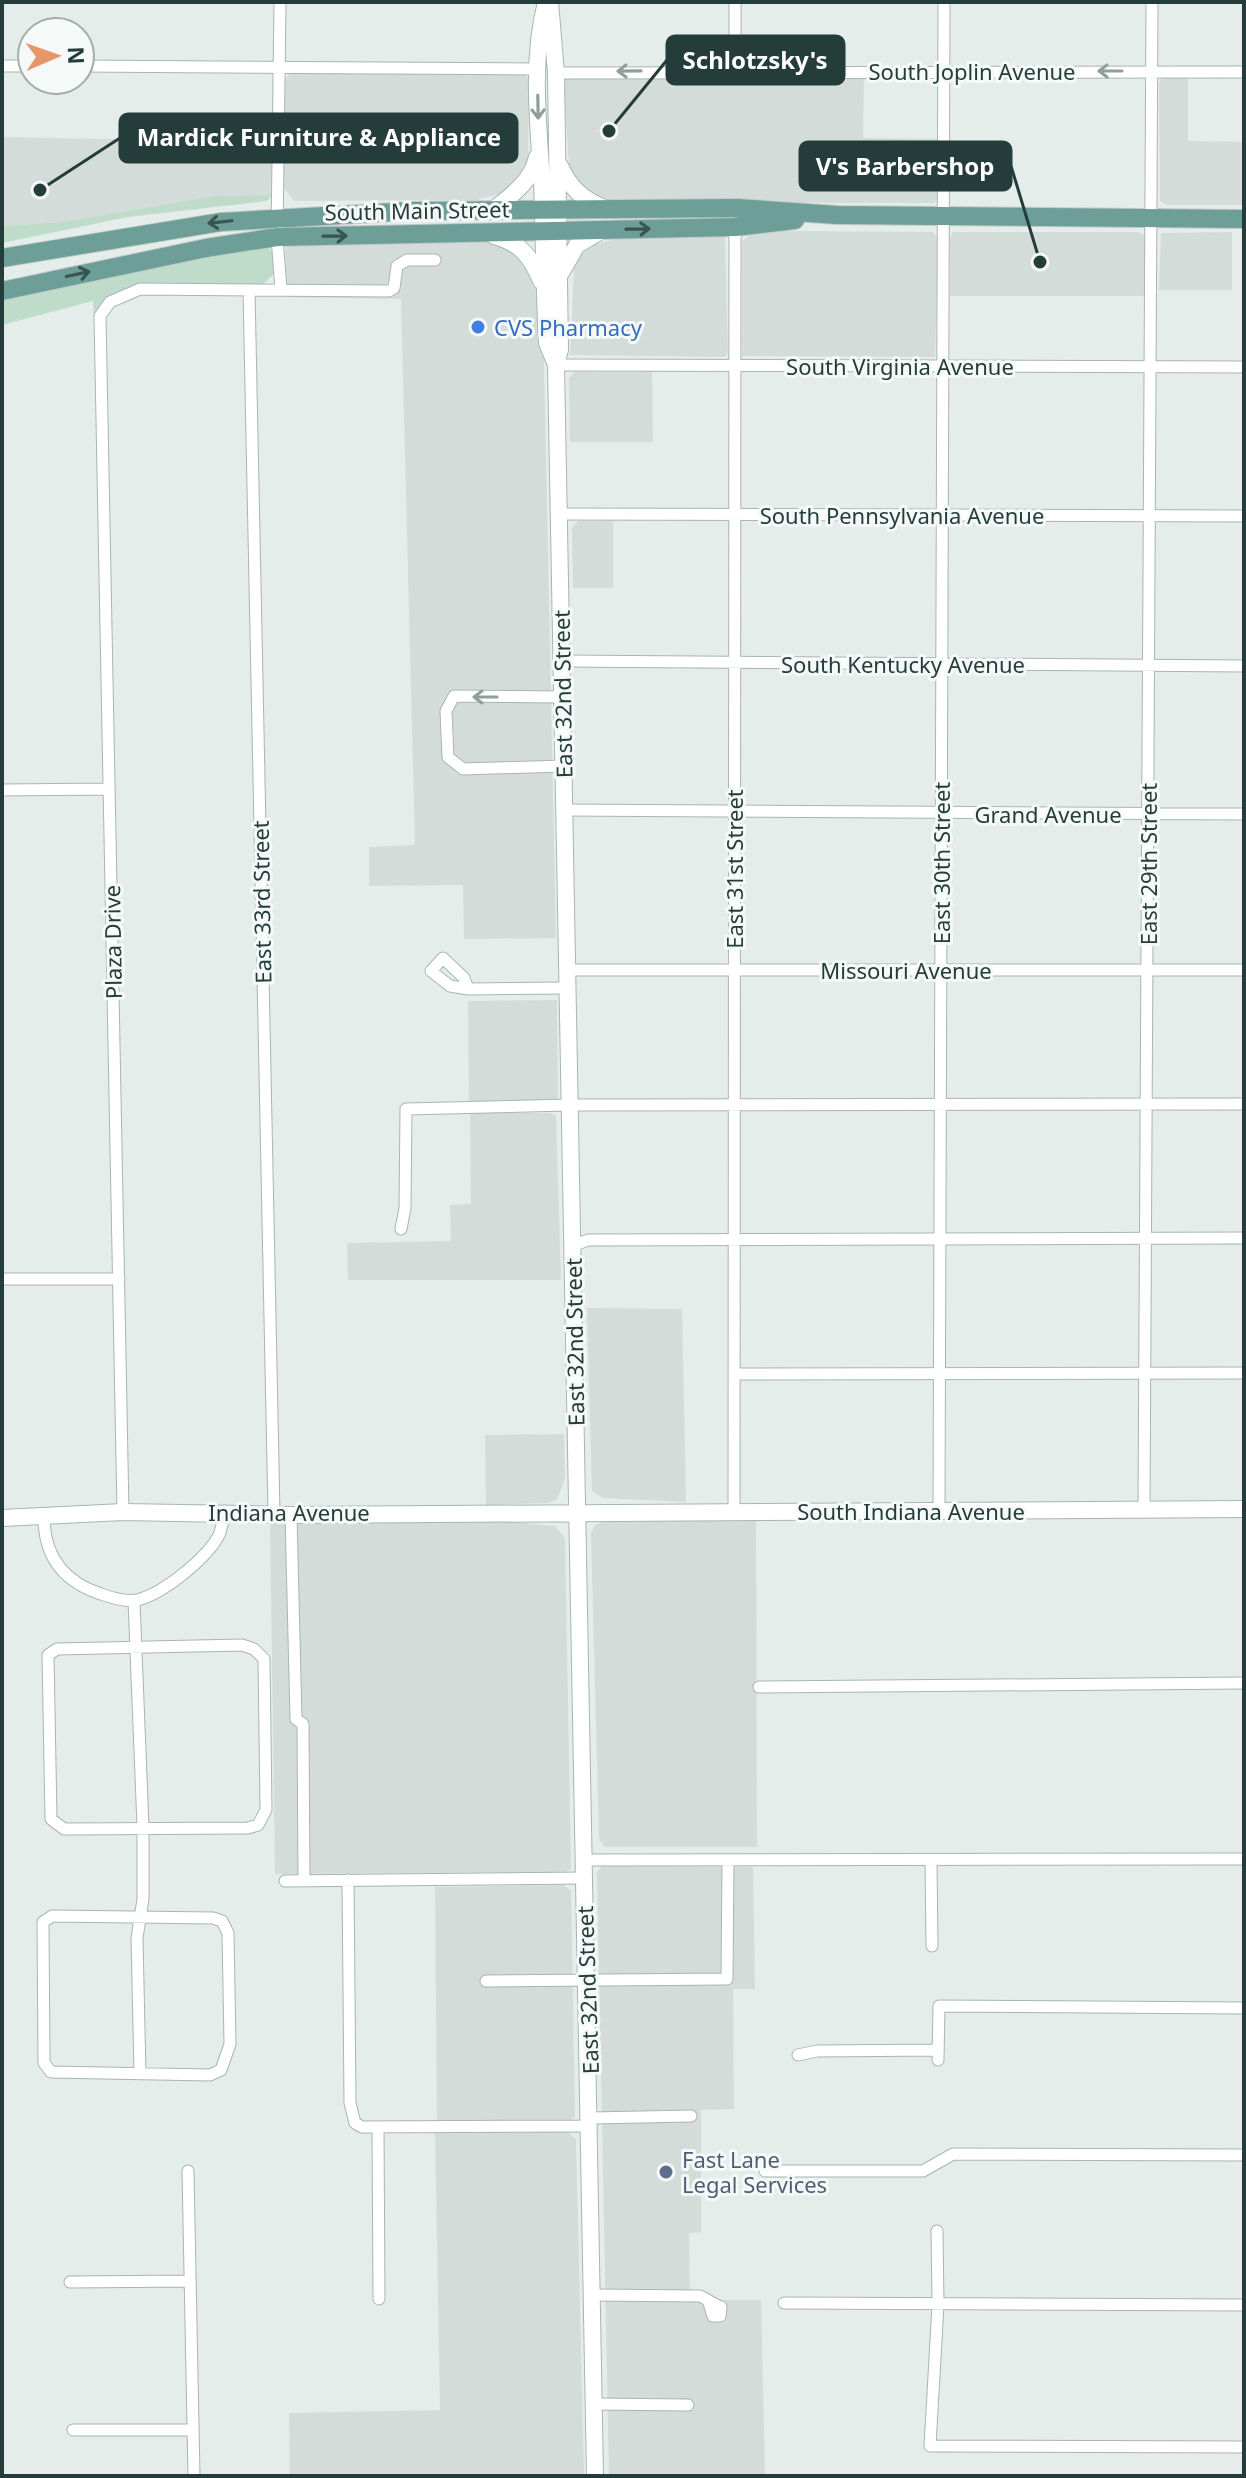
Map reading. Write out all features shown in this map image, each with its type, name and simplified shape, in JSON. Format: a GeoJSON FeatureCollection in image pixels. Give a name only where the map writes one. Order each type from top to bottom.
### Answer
{"type":"FeatureCollection","features":[{"type":"Feature","properties":{"kind":"main road"},"geometry":{"type":"LineString","coordinates":[[548,2],[541,24],[537,69],[539,143],[552,231],[545,290],[547,343],[556,365]]}},
{"type":"Feature","properties":{"kind":"main road"},"geometry":{"type":"LineString","coordinates":[[548,2],[556,73],[557,161],[551,209]]}},
{"type":"Feature","properties":{"kind":"main road"},"geometry":{"type":"LineString","coordinates":[[493,210],[515,193],[534,169],[539,143]]}},
{"type":"Feature","properties":{"kind":"main road"},"geometry":{"type":"LineString","coordinates":[[557,161],[566,181],[583,200],[604,208]]}},
{"type":"Feature","properties":{"kind":"main road","name":"South Main Street"},"geometry":{"type":"LineString","coordinates":[[2,258],[166,228],[279,216],[738,208],[837,215],[1244,219]]}},
{"type":"Feature","properties":{"kind":"main road","name":"South Main Street"},"geometry":{"type":"LineString","coordinates":[[2,291],[206,248],[277,237],[735,227],[837,215]]}},
{"type":"Feature","properties":{"kind":"main road"},"geometry":{"type":"LineString","coordinates":[[560,274],[584,238],[604,230]]}},
{"type":"Feature","properties":{"kind":"main road","name":"East 32nd Street"},"geometry":{"type":"LineString","coordinates":[[552,231],[560,274],[560,350],[556,365],[568,1105],[591,2122],[595,2476]]}},
{"type":"Feature","properties":{"kind":"main road"},"geometry":{"type":"LineString","coordinates":[[485,233],[512,241],[531,258],[545,290]]}},
{"type":"Feature","properties":{"kind":"main road","name":"South Indiana Avenue"},"geometry":{"type":"LineString","coordinates":[[577,1513],[1244,1509]]}},
{"type":"Feature","properties":{"kind":"main road","name":"Indiana Avenue"},"geometry":{"type":"LineString","coordinates":[[2,1518],[225,1511],[291,1515],[577,1513]]}},
{"type":"Feature","properties":{"kind":"street"},"geometry":{"type":"LineString","coordinates":[[280,2],[277,237],[281,290]]}},
{"type":"Feature","properties":{"kind":"street"},"geometry":{"type":"LineString","coordinates":[[735,2],[735,70]]}},
{"type":"Feature","properties":{"kind":"street","name":"East 30th Street"},"geometry":{"type":"LineString","coordinates":[[939,1511],[944,2]]}},
{"type":"Feature","properties":{"kind":"street","name":"East 29th Street"},"geometry":{"type":"LineString","coordinates":[[1144,1510],[1152,2]]}},
{"type":"Feature","properties":{"kind":"street"},"geometry":{"type":"LineString","coordinates":[[96,66],[537,69]]}},
{"type":"Feature","properties":{"kind":"street","name":"South Joplin Avenue"},"geometry":{"type":"LineString","coordinates":[[556,73],[735,70],[1244,72]]}},
{"type":"Feature","properties":{"kind":"street","name":"East 31st Street"},"geometry":{"type":"LineString","coordinates":[[734,1512],[735,227]]}},
{"type":"Feature","properties":{"kind":"street","name":"Plaza Drive"},"geometry":{"type":"LineString","coordinates":[[123,1512],[100,316],[110,302],[140,289],[389,291],[394,288],[397,266],[407,260],[435,260]]}},
{"type":"Feature","properties":{"kind":"street","name":"East 33rd Street"},"geometry":{"type":"LineString","coordinates":[[249,290],[274,1513]]}},
{"type":"Feature","properties":{"kind":"street","name":"South Virginia Avenue"},"geometry":{"type":"LineString","coordinates":[[556,365],[1244,367]]}},
{"type":"Feature","properties":{"kind":"street","name":"South Pennsylvania Avenue"},"geometry":{"type":"LineString","coordinates":[[559,514],[1244,516]]}},
{"type":"Feature","properties":{"kind":"street","name":"South Kentucky Avenue"},"geometry":{"type":"LineString","coordinates":[[562,661],[1244,666]]}},
{"type":"Feature","properties":{"kind":"street"},"geometry":{"type":"LineString","coordinates":[[563,697],[454,696],[446,711],[448,757],[463,769],[564,766]]}},
{"type":"Feature","properties":{"kind":"street"},"geometry":{"type":"LineString","coordinates":[[2,790],[109,789]]}},
{"type":"Feature","properties":{"kind":"street","name":"Grand Avenue"},"geometry":{"type":"LineString","coordinates":[[564,810],[1244,814]]}},
{"type":"Feature","properties":{"kind":"street","name":"Missouri Avenue"},"geometry":{"type":"LineString","coordinates":[[567,970],[1244,970]]}},
{"type":"Feature","properties":{"kind":"street"},"geometry":{"type":"LineString","coordinates":[[468,989],[567,988]]}},
{"type":"Feature","properties":{"kind":"street"},"geometry":{"type":"LineString","coordinates":[[401,1229],[405,1208],[406,1109],[734,1104],[1244,1104]]}},
{"type":"Feature","properties":{"kind":"street"},"geometry":{"type":"LineString","coordinates":[[572,1246],[588,1240],[1244,1238]]}},
{"type":"Feature","properties":{"kind":"street"},"geometry":{"type":"LineString","coordinates":[[2,1279],[119,1279]]}},
{"type":"Feature","properties":{"kind":"street"},"geometry":{"type":"LineString","coordinates":[[734,1374],[1244,1373]]}},
{"type":"Feature","properties":{"kind":"street"},"geometry":{"type":"LineString","coordinates":[[44,1517],[47,1551],[71,1580],[108,1597],[134,1601],[173,1582],[199,1558],[218,1536],[225,1511]]}},
{"type":"Feature","properties":{"kind":"street"},"geometry":{"type":"LineString","coordinates":[[291,1515],[296,1719],[303,1724],[304,1880]]}},
{"type":"Feature","properties":{"kind":"street"},"geometry":{"type":"LineString","coordinates":[[134,1601],[143,1826],[143,1899],[139,1919],[140,2074]]}},
{"type":"Feature","properties":{"kind":"street"},"geometry":{"type":"LineString","coordinates":[[242,1645],[254,1649],[264,1659],[266,1810],[258,1825],[248,1828],[143,1826],[64,1829],[51,1819],[46,1681],[48,1655],[57,1649],[242,1645]]}},
{"type":"Feature","properties":{"kind":"street"},"geometry":{"type":"LineString","coordinates":[[759,1687],[1244,1683]]}},
{"type":"Feature","properties":{"kind":"street"},"geometry":{"type":"LineString","coordinates":[[584,1860],[1244,1859]]}},
{"type":"Feature","properties":{"kind":"street"},"geometry":{"type":"LineString","coordinates":[[486,1981],[727,1979],[728,1860]]}},
{"type":"Feature","properties":{"kind":"street"},"geometry":{"type":"LineString","coordinates":[[931,1860],[932,1946]]}},
{"type":"Feature","properties":{"kind":"street"},"geometry":{"type":"LineString","coordinates":[[285,1881],[584,1878]]}},
{"type":"Feature","properties":{"kind":"street"},"geometry":{"type":"LineString","coordinates":[[348,1880],[350,2108],[353,2120],[362,2127],[591,2122],[691,2116]]}},
{"type":"Feature","properties":{"kind":"street"},"geometry":{"type":"LineString","coordinates":[[52,1916],[213,1918],[222,1921],[228,1933],[230,2044],[221,2070],[210,2075],[140,2074],[51,2072],[44,2063],[43,1922],[52,1916]]}},
{"type":"Feature","properties":{"kind":"street"},"geometry":{"type":"LineString","coordinates":[[798,2055],[817,2051],[938,2055],[939,2006],[1244,2008]]}},
{"type":"Feature","properties":{"kind":"street"},"geometry":{"type":"LineString","coordinates":[[378,2127],[379,2299]]}},
{"type":"Feature","properties":{"kind":"street"},"geometry":{"type":"LineString","coordinates":[[765,2171],[923,2171],[953,2154],[1244,2155]]}},
{"type":"Feature","properties":{"kind":"street"},"geometry":{"type":"LineString","coordinates":[[188,2171],[194,2476]]}},
{"type":"Feature","properties":{"kind":"street"},"geometry":{"type":"LineString","coordinates":[[937,2231],[938,2305],[930,2446],[1244,2447]]}},
{"type":"Feature","properties":{"kind":"street"},"geometry":{"type":"LineString","coordinates":[[70,2282],[190,2281]]}},
{"type":"Feature","properties":{"kind":"street"},"geometry":{"type":"LineString","coordinates":[[593,2295],[700,2296],[708,2300]]}},
{"type":"Feature","properties":{"kind":"street"},"geometry":{"type":"LineString","coordinates":[[784,2303],[1244,2305]]}},
{"type":"Feature","properties":{"kind":"street"},"geometry":{"type":"LineString","coordinates":[[595,2404],[688,2405]]}},
{"type":"Feature","properties":{"kind":"street"},"geometry":{"type":"LineString","coordinates":[[73,2430],[193,2430]]}},
{"type":"Feature","properties":{"kind":"shaded area"},"geometry":{"type":"Polygon","coordinates":[[[290,73],[524,73],[529,81],[528,167],[507,192],[476,200],[294,201],[284,188],[284,81],[290,73]]]}},
{"type":"Feature","properties":{"kind":"shaded area"},"geometry":{"type":"Polygon","coordinates":[[[864,75],[863,138],[938,139],[937,200],[933,203],[608,202],[588,195],[569,166],[563,77],[864,75]]]}},
{"type":"Feature","properties":{"kind":"shaded area"},"geometry":{"type":"Polygon","coordinates":[[[1188,76],[1188,141],[1244,142],[1244,205],[1167,205],[1160,201],[1159,83],[1162,78],[1188,76]]]}},
{"type":"Feature","properties":{"kind":"shaded area"},"geometry":{"type":"Polygon","coordinates":[[[2,137],[275,142],[272,195],[214,196],[62,222],[2,226],[2,137]]]}},
{"type":"Feature","properties":{"kind":"shaded area"},"geometry":{"type":"Polygon","coordinates":[[[755,232],[933,232],[938,241],[935,357],[742,356],[742,241],[755,232]]]}},
{"type":"Feature","properties":{"kind":"shaded area"},"geometry":{"type":"Polygon","coordinates":[[[953,232],[1139,232],[1146,237],[1146,296],[950,296],[950,238],[953,232]]]}},
{"type":"Feature","properties":{"kind":"shaded area"},"geometry":{"type":"Polygon","coordinates":[[[1232,232],[1232,290],[1159,290],[1161,233],[1232,232]]]}},
{"type":"Feature","properties":{"kind":"shaded area"},"geometry":{"type":"Polygon","coordinates":[[[725,236],[728,353],[725,357],[570,355],[574,266],[583,247],[624,237],[725,236]]]}},
{"type":"Feature","properties":{"kind":"shaded area"},"geometry":{"type":"Polygon","coordinates":[[[487,238],[515,248],[538,286],[543,316],[556,938],[464,939],[463,885],[369,886],[369,847],[415,845],[401,299],[287,297],[285,251],[289,241],[487,238]]]}},
{"type":"Feature","properties":{"kind":"shaded area"},"geometry":{"type":"Polygon","coordinates":[[[575,372],[652,372],[653,442],[570,442],[569,378],[575,372]]]}},
{"type":"Feature","properties":{"kind":"shaded area"},"geometry":{"type":"Polygon","coordinates":[[[578,521],[613,521],[613,588],[573,588],[572,528],[578,521]]]}},
{"type":"Feature","properties":{"kind":"shaded area"},"geometry":{"type":"Polygon","coordinates":[[[557,1000],[558,1099],[469,1104],[468,1001],[557,1000]]]}},
{"type":"Feature","properties":{"kind":"shaded area"},"geometry":{"type":"Polygon","coordinates":[[[470,1113],[551,1113],[556,1116],[561,1280],[348,1280],[347,1243],[451,1241],[450,1205],[471,1204],[470,1113]]]}},
{"type":"Feature","properties":{"kind":"shaded area"},"geometry":{"type":"Polygon","coordinates":[[[587,1308],[682,1309],[686,1502],[603,1498],[592,1491],[587,1308]]]}},
{"type":"Feature","properties":{"kind":"shaded area"},"geometry":{"type":"Polygon","coordinates":[[[564,1434],[565,1478],[557,1500],[486,1505],[485,1435],[564,1434]]]}},
{"type":"Feature","properties":{"kind":"shaded area"},"geometry":{"type":"Polygon","coordinates":[[[492,1520],[555,1526],[565,1538],[571,1869],[564,1872],[275,1874],[270,1521],[492,1520]]]}},
{"type":"Feature","properties":{"kind":"shaded area"},"geometry":{"type":"Polygon","coordinates":[[[607,1520],[756,1520],[757,1847],[605,1847],[599,1839],[591,1533],[595,1525],[607,1520]]]}},
{"type":"Feature","properties":{"kind":"shaded area"},"geometry":{"type":"Polygon","coordinates":[[[602,1866],[753,1867],[755,1989],[733,1989],[734,2109],[701,2110],[701,2232],[689,2233],[690,2300],[761,2300],[765,2476],[609,2476],[597,1872],[602,1866]]]}},
{"type":"Feature","properties":{"kind":"shaded area"},"geometry":{"type":"Polygon","coordinates":[[[564,1885],[571,1891],[575,2117],[569,2121],[437,2122],[435,1887],[564,1885]]]}},
{"type":"Feature","properties":{"kind":"shaded area"},"geometry":{"type":"Polygon","coordinates":[[[435,2130],[568,2132],[576,2139],[584,2476],[290,2476],[289,2413],[440,2410],[435,2130]]]}},
{"type":"Feature","properties":{"kind":"green space"},"geometry":{"type":"Polygon","coordinates":[[[272,195],[267,201],[128,217],[2,243],[2,226],[62,222],[214,196],[272,195]]]}},
{"type":"Feature","properties":{"kind":"green space"},"geometry":{"type":"Polygon","coordinates":[[[266,245],[272,252],[274,274],[262,285],[136,286],[112,294],[94,317],[93,301],[2,325],[2,294],[266,245]]]}},
{"type":"Feature","properties":{"kind":"place","name":"Schlotzsky's"},"geometry":{"type":"Point","coordinates":[609,131]}},
{"type":"Feature","properties":{"kind":"place","name":"Mardick Furniture & Appliance"},"geometry":{"type":"Point","coordinates":[40,190]}},
{"type":"Feature","properties":{"kind":"place","name":"V's Barbershop"},"geometry":{"type":"Point","coordinates":[1040,262]}},
{"type":"Feature","properties":{"kind":"place","name":"CVS Pharmacy"},"geometry":{"type":"Point","coordinates":[478,327]}},
{"type":"Feature","properties":{"kind":"place","name":"Fast Lane Legal Services"},"geometry":{"type":"Point","coordinates":[666,2172]}}]}
